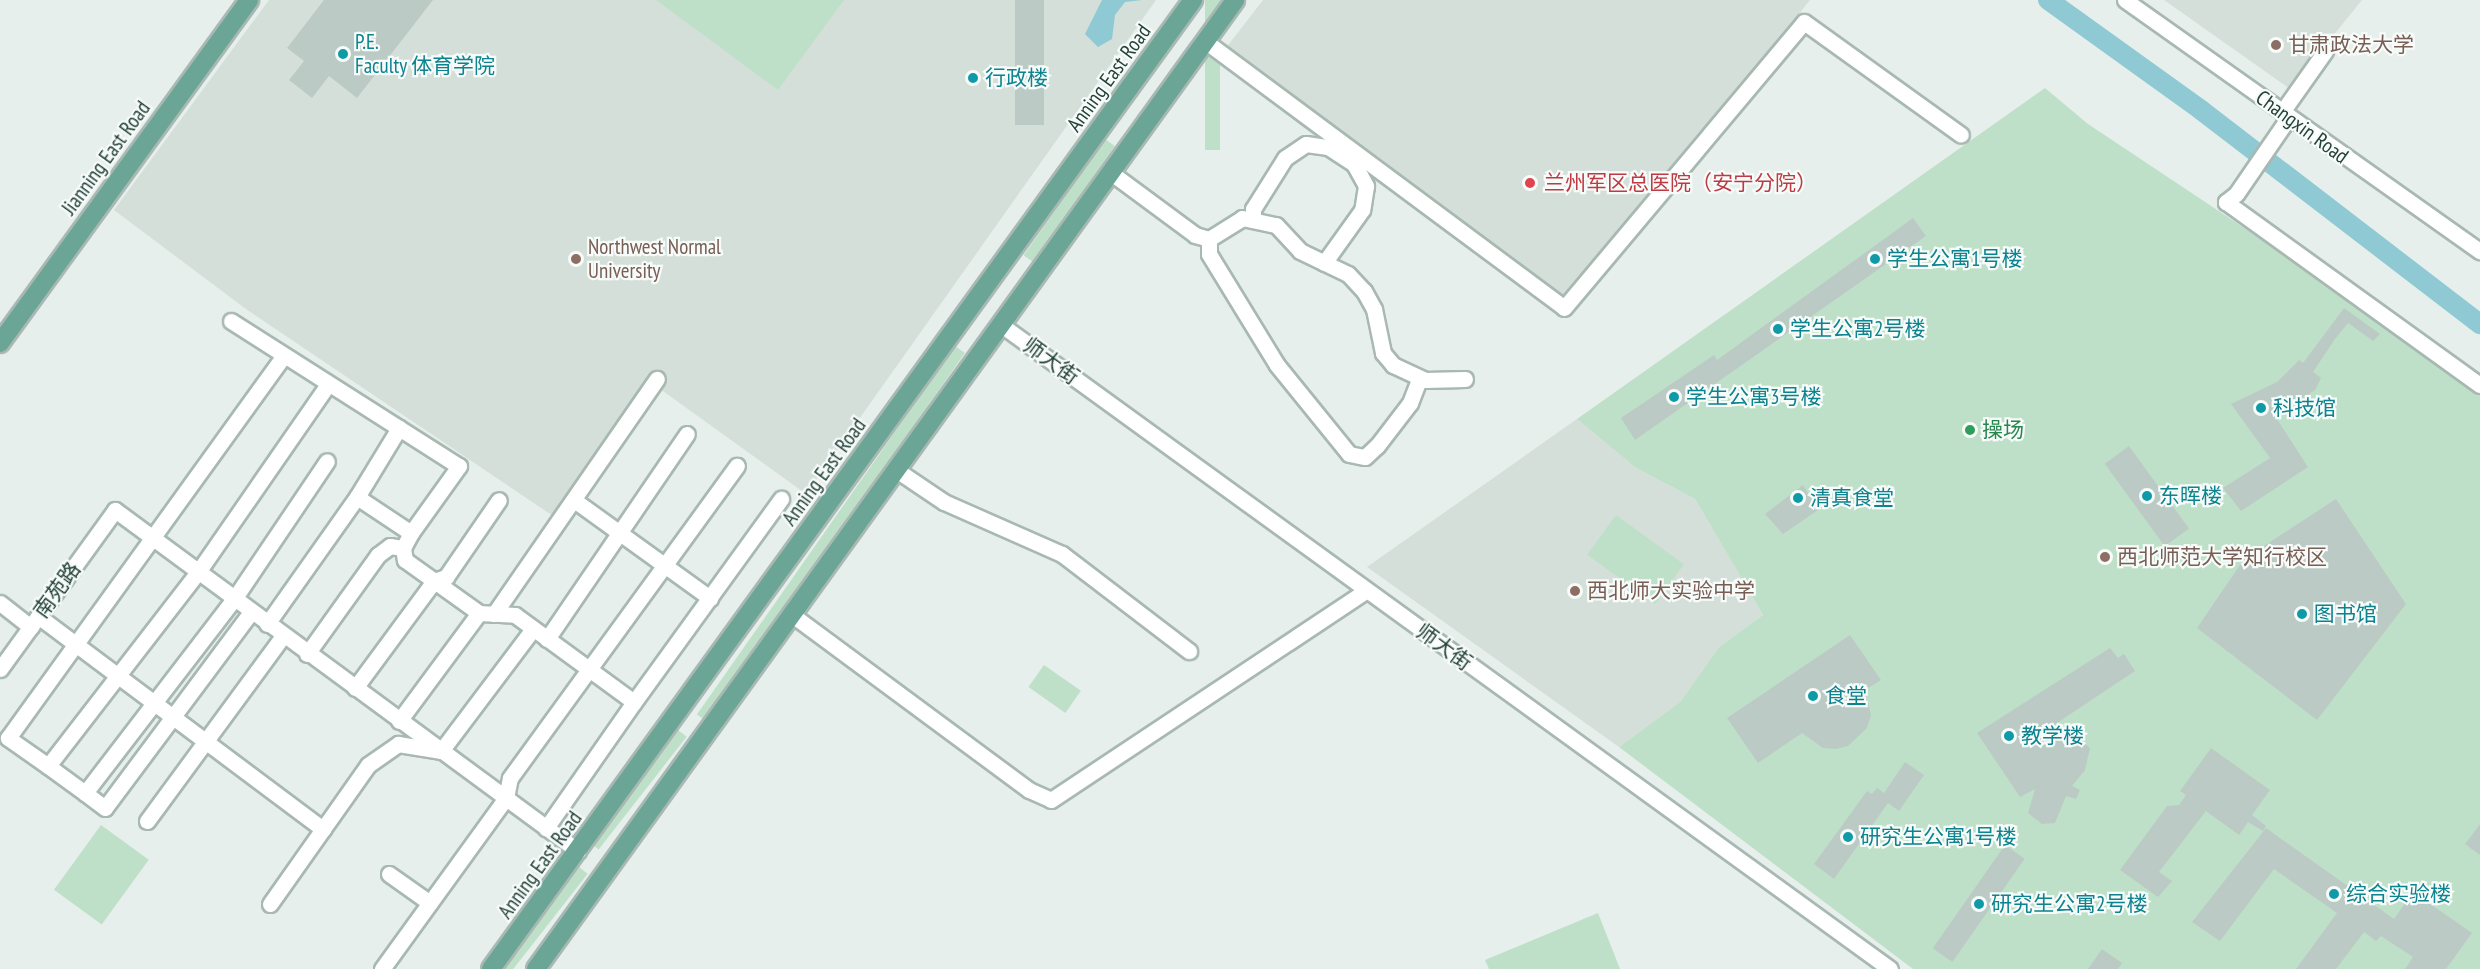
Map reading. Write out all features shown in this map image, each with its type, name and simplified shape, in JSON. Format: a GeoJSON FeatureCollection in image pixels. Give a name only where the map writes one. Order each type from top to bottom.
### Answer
{"type":"FeatureCollection","features":[{"type":"Feature","properties":{"kind":"main road","name":"Jianning East Road"},"geometry":{"type":"LineString","coordinates":[[0,343],[249,0]]}},
{"type":"Feature","properties":{"kind":"main road","name":"Anning East Road"},"geometry":{"type":"LineString","coordinates":[[491,969],[1193,0]]}},
{"type":"Feature","properties":{"kind":"main road"},"geometry":{"type":"LineString","coordinates":[[536,969],[1235,0]]}},
{"type":"Feature","properties":{"kind":"street","name":"Changxin Road"},"geometry":{"type":"LineString","coordinates":[[2125,0],[2480,251]]}},
{"type":"Feature","properties":{"kind":"street"},"geometry":{"type":"LineString","coordinates":[[1205,41],[1564,308],[1804,22],[1962,135]]}},
{"type":"Feature","properties":{"kind":"street"},"geometry":{"type":"LineString","coordinates":[[2325,51],[2268,147],[2248,177],[2226,202],[2480,385]]}},
{"type":"Feature","properties":{"kind":"street"},"geometry":{"type":"LineString","coordinates":[[1253,217],[1252,209],[1285,158],[1306,144],[1329,147],[1354,164],[1366,186],[1362,210],[1324,263]]}},
{"type":"Feature","properties":{"kind":"street"},"geometry":{"type":"LineString","coordinates":[[1110,172],[1195,235],[1209,239],[1242,218],[1253,217],[1276,225],[1300,251],[1348,274],[1364,291],[1374,309],[1383,353],[1419,378],[1465,379]]}},
{"type":"Feature","properties":{"kind":"street"},"geometry":{"type":"LineString","coordinates":[[1209,239],[1209,254],[1277,365],[1349,454],[1365,458],[1377,446],[1410,403],[1419,378]]}},
{"type":"Feature","properties":{"kind":"street"},"geometry":{"type":"LineString","coordinates":[[231,321],[283,357],[459,466],[411,533],[403,548],[405,560],[487,614],[514,615],[634,702]]}},
{"type":"Feature","properties":{"kind":"street","name":"师大街"},"geometry":{"type":"LineString","coordinates":[[1000,324],[1890,969]]}},
{"type":"Feature","properties":{"kind":"street"},"geometry":{"type":"LineString","coordinates":[[251,612],[105,808],[4,735],[77,645],[283,357]]}},
{"type":"Feature","properties":{"kind":"street"},"geometry":{"type":"LineString","coordinates":[[399,720],[487,614],[574,500],[657,379]]}},
{"type":"Feature","properties":{"kind":"street"},"geometry":{"type":"LineString","coordinates":[[48,766],[198,572],[328,384]]}},
{"type":"Feature","properties":{"kind":"street"},"geometry":{"type":"LineString","coordinates":[[267,624],[357,497],[399,428]]}},
{"type":"Feature","properties":{"kind":"street"},"geometry":{"type":"LineString","coordinates":[[547,639],[687,434]]}},
{"type":"Feature","properties":{"kind":"street"},"geometry":{"type":"LineString","coordinates":[[85,793],[234,599],[327,461]]}},
{"type":"Feature","properties":{"kind":"street"},"geometry":{"type":"LineString","coordinates":[[382,969],[506,798],[510,778],[737,466]]}},
{"type":"Feature","properties":{"kind":"street"},"geometry":{"type":"LineString","coordinates":[[895,469],[944,502],[1062,554],[1189,651]]}},
{"type":"Feature","properties":{"kind":"street"},"geometry":{"type":"LineString","coordinates":[[357,497],[411,533]]}},
{"type":"Feature","properties":{"kind":"street"},"geometry":{"type":"LineString","coordinates":[[546,828],[634,702],[782,499]]}},
{"type":"Feature","properties":{"kind":"street"},"geometry":{"type":"LineString","coordinates":[[355,688],[434,581],[446,577],[499,500]]}},
{"type":"Feature","properties":{"kind":"street"},"geometry":{"type":"LineString","coordinates":[[574,500],[710,598]]}},
{"type":"Feature","properties":{"kind":"street","name":"南苑路"},"geometry":{"type":"LineString","coordinates":[[0,669],[115,510],[154,539]]}},
{"type":"Feature","properties":{"kind":"street"},"geometry":{"type":"LineString","coordinates":[[154,539],[307,654],[578,851]]}},
{"type":"Feature","properties":{"kind":"street"},"geometry":{"type":"LineString","coordinates":[[307,654],[378,555],[390,546],[403,548]]}},
{"type":"Feature","properties":{"kind":"street"},"geometry":{"type":"LineString","coordinates":[[791,614],[1029,790],[1051,800],[1366,591]]}},
{"type":"Feature","properties":{"kind":"street"},"geometry":{"type":"LineString","coordinates":[[0,603],[77,645],[323,829]]}},
{"type":"Feature","properties":{"kind":"street"},"geometry":{"type":"LineString","coordinates":[[441,751],[533,629]]}},
{"type":"Feature","properties":{"kind":"street"},"geometry":{"type":"LineString","coordinates":[[147,821],[284,636]]}},
{"type":"Feature","properties":{"kind":"street"},"geometry":{"type":"LineString","coordinates":[[270,904],[368,765],[398,744],[441,751]]}},
{"type":"Feature","properties":{"kind":"street"},"geometry":{"type":"LineString","coordinates":[[388,874],[430,903]]}},
{"type":"Feature","properties":{"kind":"shaded area","name":"Northwest Normal University"},"geometry":{"type":"Polygon","coordinates":[[[269,0],[1156,0],[806,494],[649,381],[556,518],[246,309],[114,210],[269,0]]]}},
{"type":"Feature","properties":{"kind":"shaded area","name":"兰州军区总医院（安宁分院）"},"geometry":{"type":"Polygon","coordinates":[[[1263,0],[1810,0],[1564,312],[1222,53],[1263,0]]]}},
{"type":"Feature","properties":{"kind":"shaded area","name":"甘肃政法大学"},"geometry":{"type":"Polygon","coordinates":[[[2164,0],[2362,0],[2290,89],[2164,0]]]}},
{"type":"Feature","properties":{"kind":"shaded area","name":"西北师大实验中学"},"geometry":{"type":"Polygon","coordinates":[[[1577,419],[1636,468],[1695,499],[1763,615],[1719,647],[1680,702],[1619,747],[1367,567],[1577,419]]]}},
{"type":"Feature","properties":{"kind":"green space"},"geometry":{"type":"Polygon","coordinates":[[[656,0],[844,0],[778,90],[656,0]]]}},
{"type":"Feature","properties":{"kind":"green space"},"geometry":{"type":"Polygon","coordinates":[[[1205,0],[1220,0],[1220,150],[1205,150],[1205,0]]]}},
{"type":"Feature","properties":{"kind":"green space","name":"西北师范大学知行校区"},"geometry":{"type":"Polygon","coordinates":[[[2045,88],[2088,124],[2390,325],[2480,394],[2480,969],[1913,969],[1619,747],[1680,702],[1719,647],[1763,615],[1695,499],[1636,468],[1577,419],[2045,88]]]}},
{"type":"Feature","properties":{"kind":"green space"},"geometry":{"type":"Polygon","coordinates":[[[1105,139],[1115,146],[1033,262],[1024,255],[1105,139]]]}},
{"type":"Feature","properties":{"kind":"green space"},"geometry":{"type":"Polygon","coordinates":[[[955,346],[965,353],[707,722],[697,715],[955,346]]]}},
{"type":"Feature","properties":{"kind":"green space"},"geometry":{"type":"Polygon","coordinates":[[[1616,515],[1684,564],[1655,604],[1587,555],[1616,515]]]}},
{"type":"Feature","properties":{"kind":"green space"},"geometry":{"type":"Polygon","coordinates":[[[1044,665],[1081,691],[1065,713],[1029,687],[1044,665]]]}},
{"type":"Feature","properties":{"kind":"green space"},"geometry":{"type":"Polygon","coordinates":[[[678,730],[687,737],[599,849],[590,843],[678,730]]]}},
{"type":"Feature","properties":{"kind":"green space"},"geometry":{"type":"Polygon","coordinates":[[[101,825],[149,860],[102,924],[54,890],[101,825]]]}},
{"type":"Feature","properties":{"kind":"green space"},"geometry":{"type":"Polygon","coordinates":[[[579,867],[588,874],[513,969],[505,969],[501,966],[579,867]]]}},
{"type":"Feature","properties":{"kind":"green space"},"geometry":{"type":"Polygon","coordinates":[[[1598,913],[1620,969],[1489,969],[1485,960],[1598,913]]]}},
{"type":"Feature","properties":{"kind":"water"},"geometry":{"type":"Polygon","coordinates":[[[1102,0],[1142,0],[1125,2],[1115,15],[1112,39],[1098,47],[1085,34],[1102,0]]]}},
{"type":"Feature","properties":{"kind":"building","name":"P.E. Faculty 体育学院"},"geometry":{"type":"Polygon","coordinates":[[[324,0],[433,0],[357,98],[329,76],[312,98],[289,80],[304,61],[287,48],[324,0]]]}},
{"type":"Feature","properties":{"kind":"building"},"geometry":{"type":"Polygon","coordinates":[[[1015,0],[1044,0],[1044,125],[1015,125],[1015,0]]]}},
{"type":"Feature","properties":{"kind":"building"},"geometry":{"type":"Polygon","coordinates":[[[1913,218],[1926,236],[1635,440],[1621,418],[1714,355],[1717,360],[1913,218]]]}},
{"type":"Feature","properties":{"kind":"building","name":"科技馆"},"geometry":{"type":"Polygon","coordinates":[[[2344,308],[2380,334],[2373,341],[2348,323],[2335,339],[2313,372],[2321,378],[2315,390],[2275,416],[2308,467],[2241,511],[2223,488],[2270,458],[2231,404],[2277,382],[2299,360],[2303,363],[2344,308]]]}},
{"type":"Feature","properties":{"kind":"building","name":"东晖楼"},"geometry":{"type":"Polygon","coordinates":[[[2129,446],[2189,529],[2165,546],[2105,464],[2129,446]]]}},
{"type":"Feature","properties":{"kind":"building","name":"清真食堂"},"geometry":{"type":"Polygon","coordinates":[[[1803,485],[1818,510],[1783,534],[1765,514],[1803,485]]]}},
{"type":"Feature","properties":{"kind":"building","name":"图书馆"},"geometry":{"type":"Polygon","coordinates":[[[2336,499],[2406,604],[2317,720],[2197,628],[2244,559],[2336,499]]]}},
{"type":"Feature","properties":{"kind":"building","name":"食堂"},"geometry":{"type":"Polygon","coordinates":[[[1850,635],[1881,680],[1865,690],[1871,715],[1867,728],[1848,746],[1836,749],[1823,748],[1802,733],[1758,763],[1727,718],[1850,635]]]}},
{"type":"Feature","properties":{"kind":"building","name":"教学楼"},"geometry":{"type":"Polygon","coordinates":[[[2110,648],[2118,658],[2124,654],[2135,671],[2033,739],[2075,736],[2090,748],[2085,770],[2072,786],[2080,790],[2076,799],[2066,796],[2055,823],[2042,824],[2028,813],[2035,789],[2020,797],[1977,733],[2110,648]]]}},
{"type":"Feature","properties":{"kind":"building"},"geometry":{"type":"Polygon","coordinates":[[[2211,748],[2270,790],[2252,815],[2266,826],[2263,831],[2248,822],[2239,835],[2206,811],[2159,872],[2172,881],[2158,897],[2120,870],[2167,806],[2179,805],[2186,795],[2180,791],[2211,748]]]}},
{"type":"Feature","properties":{"kind":"building","name":"研究生公寓1号楼"},"geometry":{"type":"Polygon","coordinates":[[[1905,762],[1924,775],[1899,811],[1888,803],[1834,879],[1814,864],[1867,791],[1872,794],[1877,788],[1884,793],[1905,762]]]}},
{"type":"Feature","properties":{"kind":"building"},"geometry":{"type":"Polygon","coordinates":[[[2480,824],[2480,855],[2465,844],[2480,824]]]}},
{"type":"Feature","properties":{"kind":"building","name":"综合实验楼"},"geometry":{"type":"Polygon","coordinates":[[[2266,828],[2394,919],[2413,892],[2472,933],[2446,969],[2405,969],[2413,957],[2381,936],[2376,941],[2364,932],[2336,969],[2296,969],[2337,913],[2274,869],[2220,941],[2192,922],[2266,828]]]}},
{"type":"Feature","properties":{"kind":"building","name":"研究生公寓2号楼"},"geometry":{"type":"Polygon","coordinates":[[[2005,845],[2025,859],[1952,962],[1933,948],[2005,845]]]}},
{"type":"Feature","properties":{"kind":"building"},"geometry":{"type":"Polygon","coordinates":[[[2102,949],[2122,963],[2118,969],[2088,969],[2102,949]]]}},
{"type":"Feature","properties":{"kind":"waterway"},"geometry":{"type":"LineString","coordinates":[[2048,0],[2201,110],[2480,324]]}},
{"type":"Feature","properties":{"kind":"place","name":"甘肃政法大学"},"geometry":{"type":"Point","coordinates":[2276,45]}},
{"type":"Feature","properties":{"kind":"place","name":"P.E. Faculty 体育学院"},"geometry":{"type":"Point","coordinates":[343,54]}},
{"type":"Feature","properties":{"kind":"place","name":"行政楼"},"geometry":{"type":"Point","coordinates":[973,78]}},
{"type":"Feature","properties":{"kind":"place","name":"兰州军区总医院（安宁分院）"},"geometry":{"type":"Point","coordinates":[1530,183]}},
{"type":"Feature","properties":{"kind":"place","name":"Northwest Normal University"},"geometry":{"type":"Point","coordinates":[576,259]}},
{"type":"Feature","properties":{"kind":"place","name":"学生公寓1号楼"},"geometry":{"type":"Point","coordinates":[1875,259]}},
{"type":"Feature","properties":{"kind":"place","name":"学生公寓2号楼"},"geometry":{"type":"Point","coordinates":[1778,329]}},
{"type":"Feature","properties":{"kind":"place","name":"学生公寓3号楼"},"geometry":{"type":"Point","coordinates":[1674,397]}},
{"type":"Feature","properties":{"kind":"place","name":"科技馆"},"geometry":{"type":"Point","coordinates":[2261,408]}},
{"type":"Feature","properties":{"kind":"place","name":"操场"},"geometry":{"type":"Point","coordinates":[1970,430]}},
{"type":"Feature","properties":{"kind":"place","name":"东晖楼"},"geometry":{"type":"Point","coordinates":[2147,496]}},
{"type":"Feature","properties":{"kind":"place","name":"清真食堂"},"geometry":{"type":"Point","coordinates":[1798,498]}},
{"type":"Feature","properties":{"kind":"place","name":"西北师范大学知行校区"},"geometry":{"type":"Point","coordinates":[2105,557]}},
{"type":"Feature","properties":{"kind":"place","name":"西北师大实验中学"},"geometry":{"type":"Point","coordinates":[1575,591]}},
{"type":"Feature","properties":{"kind":"place","name":"图书馆"},"geometry":{"type":"Point","coordinates":[2302,614]}},
{"type":"Feature","properties":{"kind":"place","name":"食堂"},"geometry":{"type":"Point","coordinates":[1813,696]}},
{"type":"Feature","properties":{"kind":"place","name":"教学楼"},"geometry":{"type":"Point","coordinates":[2009,736]}},
{"type":"Feature","properties":{"kind":"place","name":"研究生公寓1号楼"},"geometry":{"type":"Point","coordinates":[1848,837]}},
{"type":"Feature","properties":{"kind":"place","name":"综合实验楼"},"geometry":{"type":"Point","coordinates":[2334,894]}},
{"type":"Feature","properties":{"kind":"place","name":"研究生公寓2号楼"},"geometry":{"type":"Point","coordinates":[1979,904]}}]}
